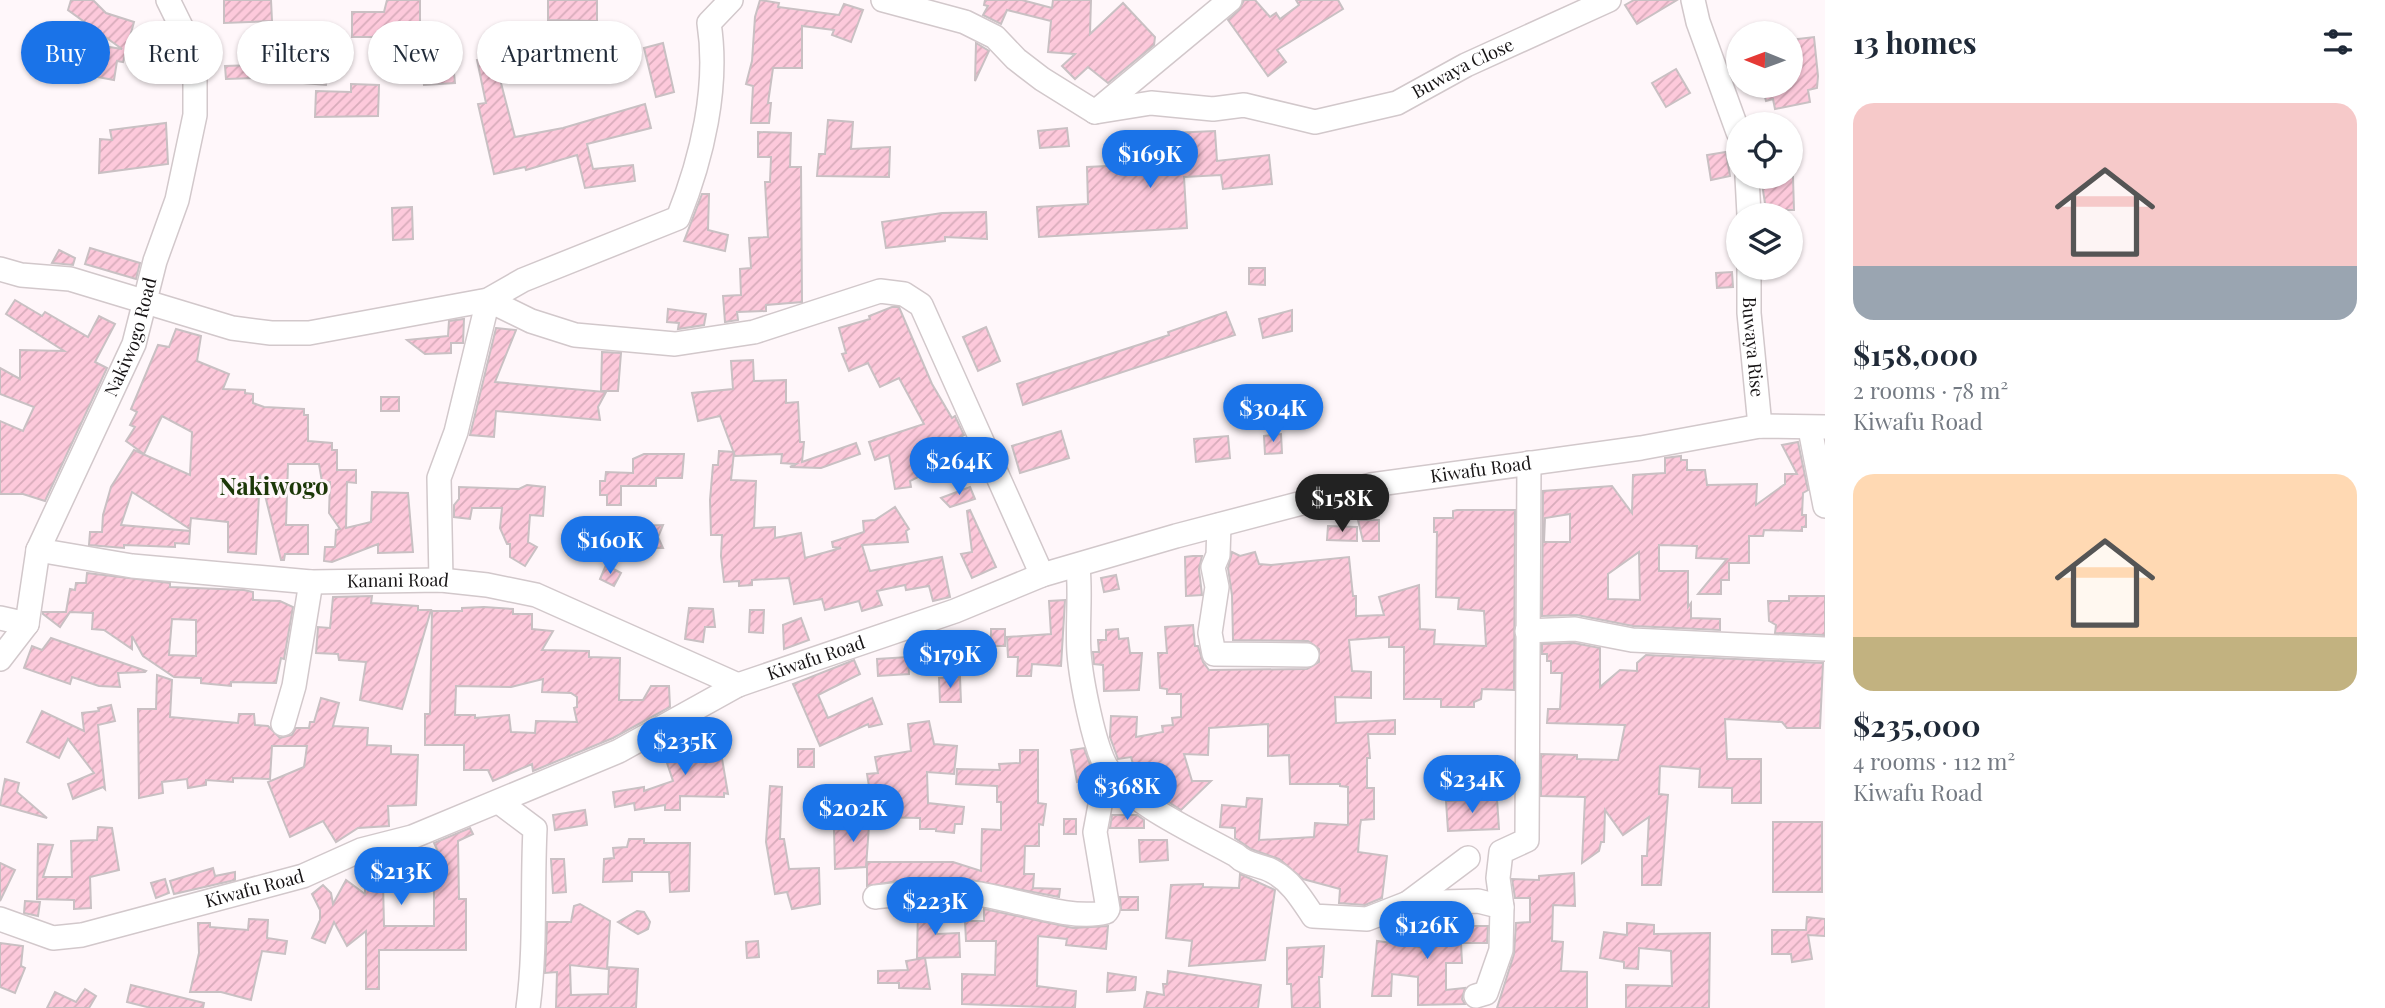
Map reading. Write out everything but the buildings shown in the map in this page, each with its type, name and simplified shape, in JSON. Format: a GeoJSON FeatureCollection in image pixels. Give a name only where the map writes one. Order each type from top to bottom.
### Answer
{"type":"FeatureCollection","features":[{"type":"Feature","properties":{"kind":"street","name":"Nakiwogo Road"},"geometry":{"type":"LineString","coordinates":[[0,660],[27,624],[38,550],[134,344],[177,200],[195,115],[195,55],[168,0]]}},
{"type":"Feature","properties":{"kind":"street"},"geometry":{"type":"LineString","coordinates":[[0,270],[21,275],[71,279],[232,328],[271,333],[309,333],[488,300],[523,279],[678,218],[696,174],[702,143],[709,97],[709,23],[731,0]]}},
{"type":"Feature","properties":{"kind":"street"},"geometry":{"type":"LineString","coordinates":[[883,0],[965,22],[995,37],[1016,59],[1042,79],[1096,112],[1230,0]]}},
{"type":"Feature","properties":{"kind":"street","name":"Buwaya Close"},"geometry":{"type":"LineString","coordinates":[[1096,112],[1151,103],[1213,108],[1244,105],[1315,122],[1396,103],[1466,65],[1609,0]]}},
{"type":"Feature","properties":{"kind":"street"},"geometry":{"type":"LineString","coordinates":[[1693,0],[1698,22],[1731,112]]}},
{"type":"Feature","properties":{"kind":"street","name":"Buwaya Rise"},"geometry":{"type":"LineString","coordinates":[[1749,280],[1749,313],[1760,426]]}},
{"type":"Feature","properties":{"kind":"street"},"geometry":{"type":"LineString","coordinates":[[488,300],[531,321],[575,335],[675,344],[754,332],[880,291],[904,293],[921,305],[1042,575]]}},
{"type":"Feature","properties":{"kind":"street"},"geometry":{"type":"LineString","coordinates":[[441,580],[439,478],[456,432],[488,300]]}},
{"type":"Feature","properties":{"kind":"street","name":"Kiwafu Road"},"geometry":{"type":"LineString","coordinates":[[0,919],[53,938],[82,935],[303,876],[361,849],[412,837],[619,751],[738,685],[955,611],[1042,575],[1078,567],[1219,524],[1371,485],[1760,426],[1818,428]]}},
{"type":"Feature","properties":{"kind":"street"},"geometry":{"type":"LineString","coordinates":[[1818,428],[1825,506]]}},
{"type":"Feature","properties":{"kind":"street"},"geometry":{"type":"LineString","coordinates":[[1476,996],[1486,993],[1501,950],[1502,907],[1498,878],[1501,852],[1527,840],[1529,463]]}},
{"type":"Feature","properties":{"kind":"street"},"geometry":{"type":"LineString","coordinates":[[1219,524],[1217,555],[1213,567],[1217,587],[1210,633],[1214,654],[1307,655]]}},
{"type":"Feature","properties":{"kind":"street","name":"Kanani Road"},"geometry":{"type":"LineString","coordinates":[[38,550],[132,566],[312,582],[441,580],[536,595],[738,685]]}},
{"type":"Feature","properties":{"kind":"street"},"geometry":{"type":"LineString","coordinates":[[875,897],[943,890],[974,893],[1052,910],[1106,912],[1108,909],[1095,832],[1107,768],[1082,676],[1078,567]]}},
{"type":"Feature","properties":{"kind":"street"},"geometry":{"type":"LineString","coordinates":[[283,724],[294,685],[312,582]]}},
{"type":"Feature","properties":{"kind":"street"},"geometry":{"type":"LineString","coordinates":[[0,618],[27,624]]}},
{"type":"Feature","properties":{"kind":"street"},"geometry":{"type":"LineString","coordinates":[[1527,631],[1575,629],[1632,640],[1825,649]]}},
{"type":"Feature","properties":{"kind":"street"},"geometry":{"type":"LineString","coordinates":[[1107,768],[1132,794],[1244,862],[1274,872],[1293,885],[1313,916],[1367,919],[1408,904],[1468,858]]}},
{"type":"Feature","properties":{"kind":"street"},"geometry":{"type":"LineString","coordinates":[[499,802],[535,829],[532,886],[535,958],[528,1008]]}},
{"type":"Feature","properties":{"kind":"street"},"geometry":{"type":"LineString","coordinates":[[1408,904],[1478,901],[1502,907]]}},
{"type":"Feature","properties":{"kind":"district","name":"Nakiwogo"},"geometry":{"type":"Point","coordinates":[274,487]}}]}
